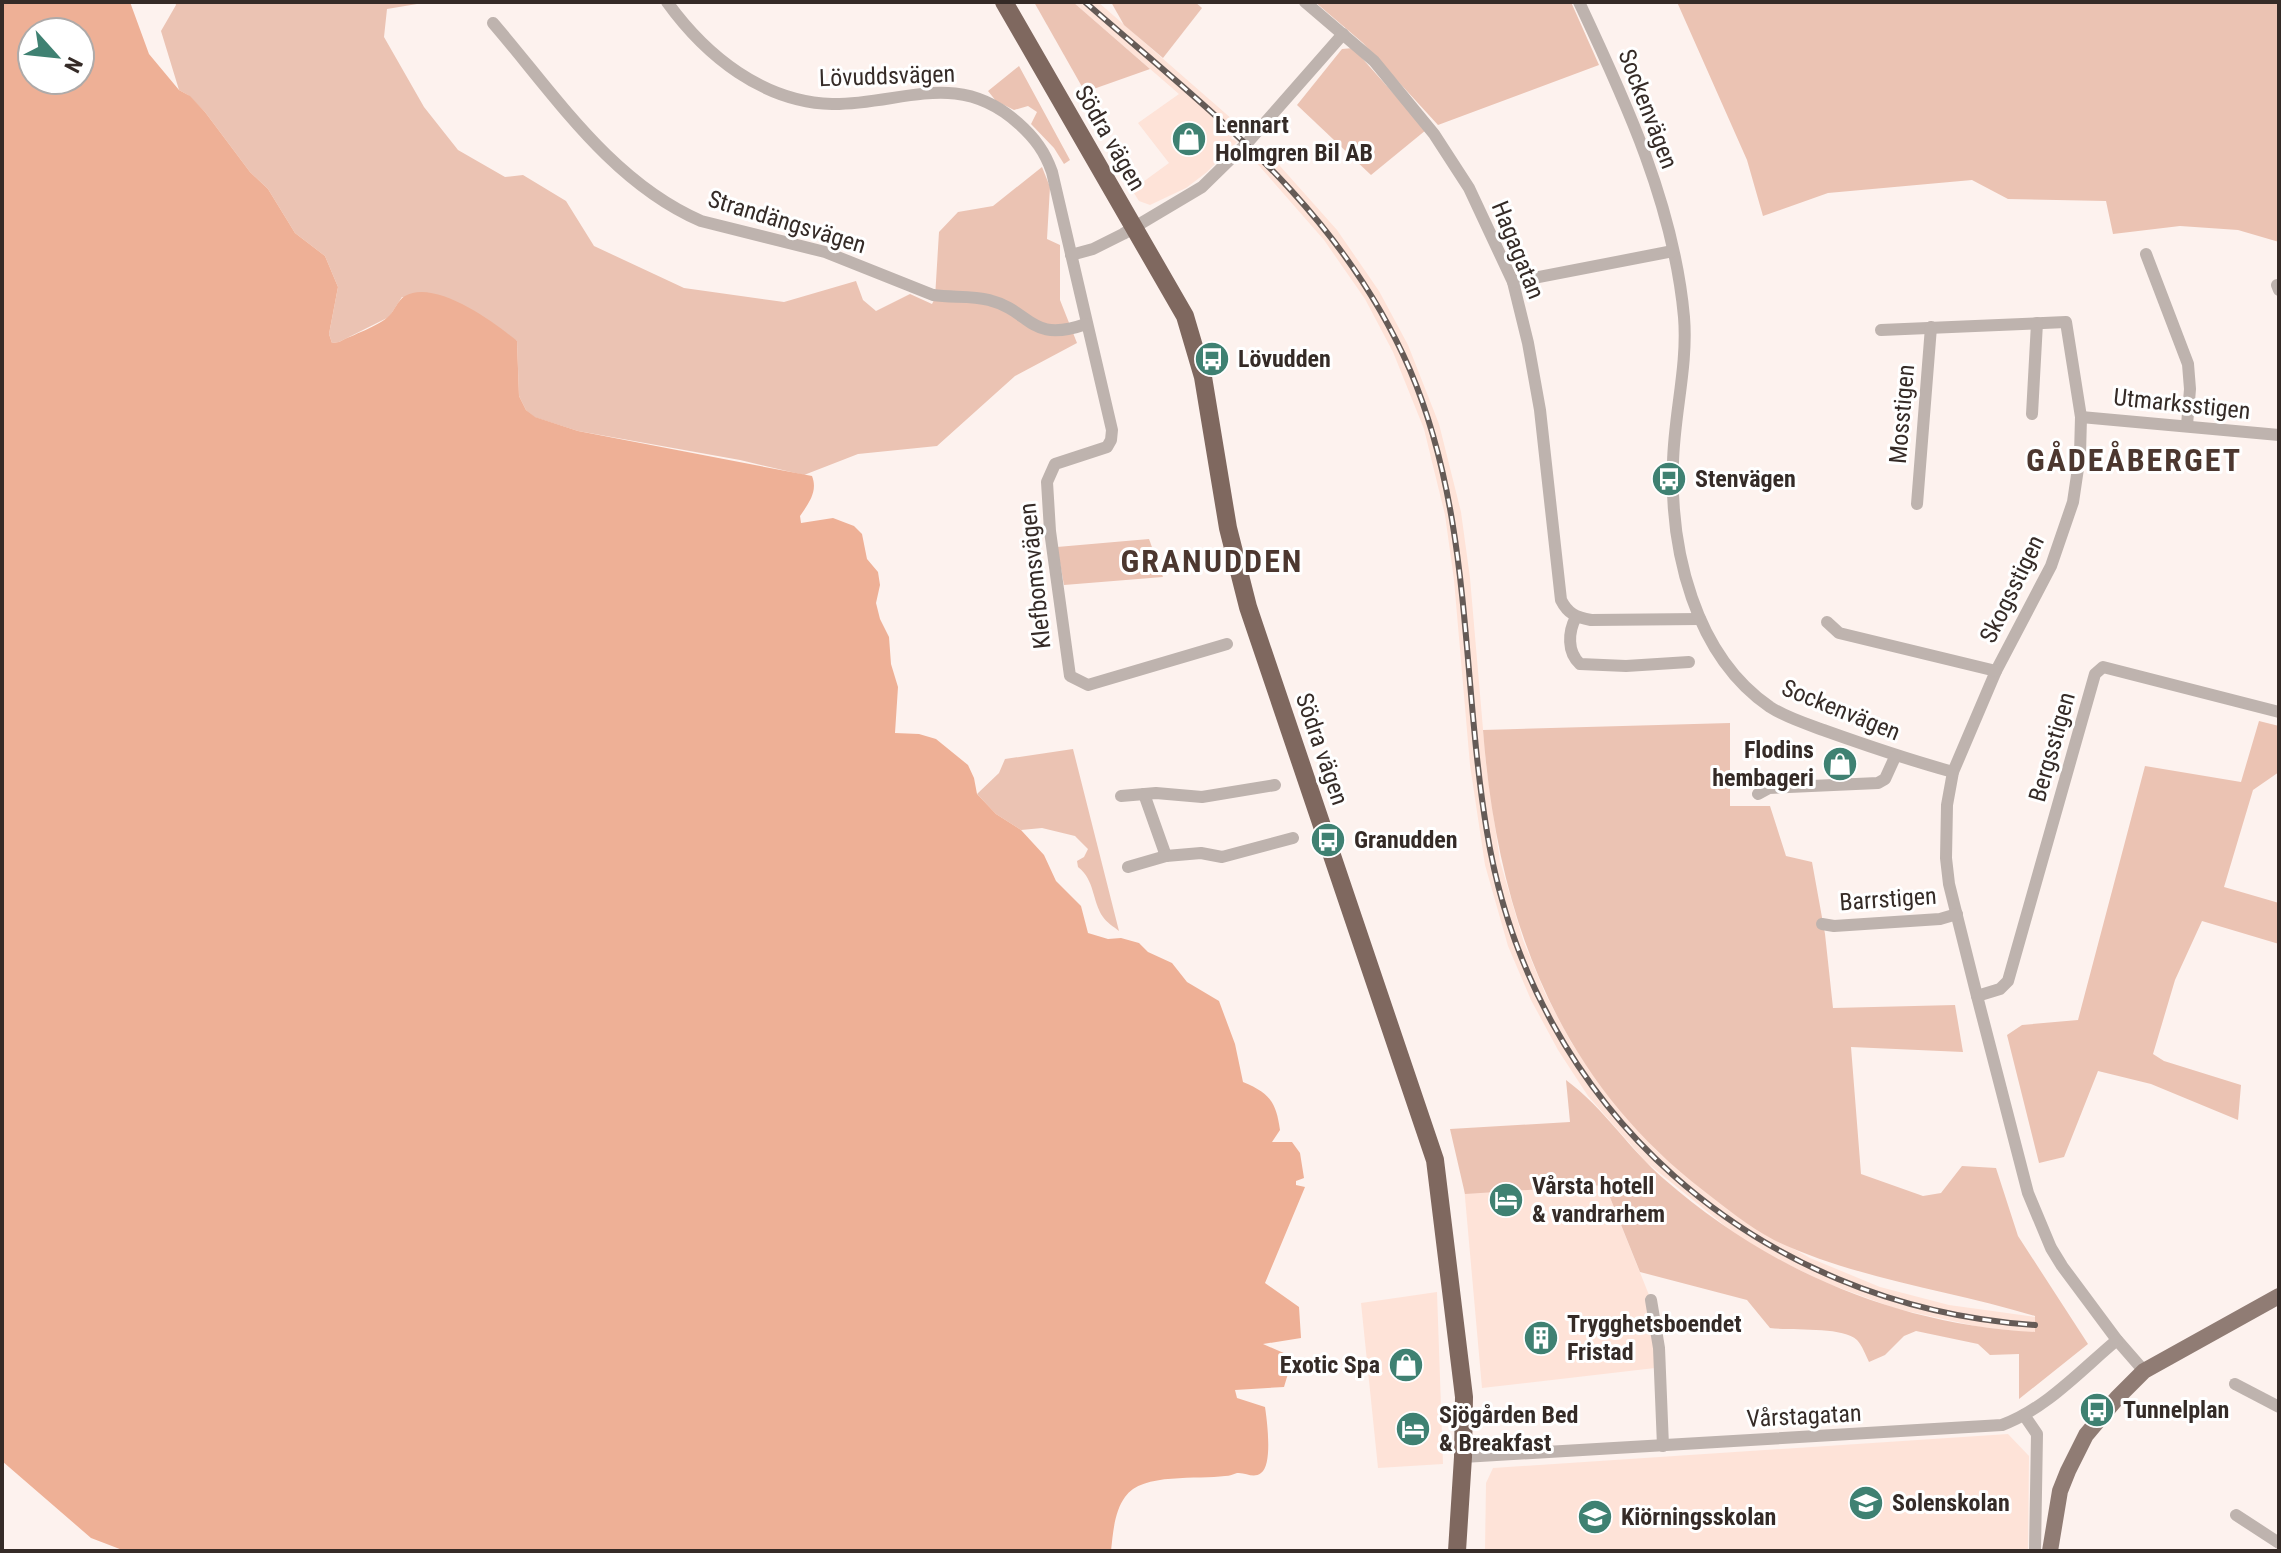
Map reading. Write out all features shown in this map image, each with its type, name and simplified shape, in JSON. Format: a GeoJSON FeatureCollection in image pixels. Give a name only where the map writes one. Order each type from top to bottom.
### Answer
{"type":"FeatureCollection","features":[{"type":"Feature","properties":{"kind":"highway","name":"Södra vägen"},"geometry":{"type":"LineString","coordinates":[[1004,2],[1185,316],[1203,377],[1228,528],[1248,607],[1435,1160],[1464,1397],[1457,1551]]}},
{"type":"Feature","properties":{"kind":"main road"},"geometry":{"type":"LineString","coordinates":[[2050,1551],[2060,1491],[2068,1471],[2080,1447],[2117,1398],[2144,1371],[2279,1296]]}},
{"type":"Feature","properties":{"kind":"street","name":"Lövuddsvägen"},"geometry":{"type":"LineString","coordinates":[[667,2],[703,45],[720,60],[773,91],[833,104],[941,92],[961,94],[1005,111],[1046,153],[1071,255]]}},
{"type":"Feature","properties":{"kind":"street","name":"Hagagatan"},"geometry":{"type":"LineString","coordinates":[[1305,2],[1396,85],[1441,143],[1469,188],[1513,282],[1540,410],[1561,600],[1576,617]]}},
{"type":"Feature","properties":{"kind":"street","name":"Sockenvägen"},"geometry":{"type":"LineString","coordinates":[[1579,2],[1634,125],[1673,251],[1684,320],[1684,354],[1673,459],[1675,522],[1700,619],[1721,657],[1739,680],[1771,708],[1895,757],[1953,772]]}},
{"type":"Feature","properties":{"kind":"street","name":"Strandängsvägen"},"geometry":{"type":"LineString","coordinates":[[493,23],[595,145],[628,174],[685,214],[701,221],[825,252],[933,295],[986,299],[1001,304],[1028,323],[1043,329],[1069,330],[1086,324]]}},
{"type":"Feature","properties":{"kind":"street"},"geometry":{"type":"LineString","coordinates":[[1071,255],[1093,249],[1134,228],[1179,203],[1217,174],[1343,34]]}},
{"type":"Feature","properties":{"kind":"street"},"geometry":{"type":"LineString","coordinates":[[1513,282],[1673,251]]}},
{"type":"Feature","properties":{"kind":"street"},"geometry":{"type":"LineString","coordinates":[[2146,254],[2188,364],[2190,389],[2187,425]]}},
{"type":"Feature","properties":{"kind":"street","name":"Klefbomsvägen"},"geometry":{"type":"LineString","coordinates":[[1071,255],[1106,401],[1111,440],[1107,447],[1099,451],[1055,464],[1047,482],[1053,558],[1070,676],[1088,685],[1227,644]]}},
{"type":"Feature","properties":{"kind":"street","name":"Mosstigen"},"geometry":{"type":"LineString","coordinates":[[1881,330],[2066,322],[2081,417]]}},
{"type":"Feature","properties":{"kind":"street"},"geometry":{"type":"LineString","coordinates":[[2032,414],[2037,323]]}},
{"type":"Feature","properties":{"kind":"street","name":"Mosstigen"},"geometry":{"type":"LineString","coordinates":[[1917,504],[1931,327]]}},
{"type":"Feature","properties":{"kind":"street","name":"Utmarksstigen"},"geometry":{"type":"LineString","coordinates":[[2081,417],[2279,435]]}},
{"type":"Feature","properties":{"kind":"street","name":"Skogsstigen"},"geometry":{"type":"LineString","coordinates":[[1953,772],[1996,671],[2051,566],[2064,532],[2076,484],[2081,417]]}},
{"type":"Feature","properties":{"kind":"street"},"geometry":{"type":"LineString","coordinates":[[1689,662],[1626,666],[1580,664],[1571,650],[1571,626],[1576,617],[1591,620],[1700,619]]}},
{"type":"Feature","properties":{"kind":"street"},"geometry":{"type":"LineString","coordinates":[[1827,622],[1839,633],[1996,671]]}},
{"type":"Feature","properties":{"kind":"street","name":"Bergsstigen"},"geometry":{"type":"LineString","coordinates":[[1977,996],[2000,989],[2008,981],[2095,674],[2103,667],[2279,712]]}},
{"type":"Feature","properties":{"kind":"street"},"geometry":{"type":"LineString","coordinates":[[1758,794],[1769,788],[1878,783],[1885,779],[1895,757]]}},
{"type":"Feature","properties":{"kind":"street"},"geometry":{"type":"LineString","coordinates":[[1953,772],[1945,832],[1949,884],[2028,1193],[2040,1225],[2062,1266],[2144,1371]]}},
{"type":"Feature","properties":{"kind":"street"},"geometry":{"type":"LineString","coordinates":[[1121,796],[1202,797],[1275,785]]}},
{"type":"Feature","properties":{"kind":"street"},"geometry":{"type":"LineString","coordinates":[[1144,794],[1166,856]]}},
{"type":"Feature","properties":{"kind":"street"},"geometry":{"type":"LineString","coordinates":[[1128,867],[1166,856],[1201,853],[1222,857],[1293,838]]}},
{"type":"Feature","properties":{"kind":"street","name":"Barrstigen"},"geometry":{"type":"LineString","coordinates":[[1822,924],[1834,926],[1940,919],[1957,914]]}},
{"type":"Feature","properties":{"kind":"street"},"geometry":{"type":"LineString","coordinates":[[1651,1300],[1659,1348],[1663,1446]]}},
{"type":"Feature","properties":{"kind":"street","name":"Vårstagatan"},"geometry":{"type":"LineString","coordinates":[[1463,1457],[2002,1425],[2024,1415],[2117,1340]]}},
{"type":"Feature","properties":{"kind":"street"},"geometry":{"type":"LineString","coordinates":[[2235,1384],[2279,1407]]}},
{"type":"Feature","properties":{"kind":"street"},"geometry":{"type":"LineString","coordinates":[[2024,1415],[2037,1434],[2035,1551]]}},
{"type":"Feature","properties":{"kind":"street"},"geometry":{"type":"LineString","coordinates":[[2236,1515],[2279,1543]]}},
{"type":"Feature","properties":{"kind":"shaded area"},"geometry":{"type":"Polygon","coordinates":[[[2,2],[130,2],[149,54],[179,90],[190,96],[205,112],[250,172],[268,189],[295,233],[325,256],[338,287],[329,334],[332,343],[385,320],[405,296],[417,292],[432,293],[464,305],[517,341],[519,396],[526,410],[535,417],[578,431],[812,476],[813,492],[800,516],[801,523],[833,518],[854,526],[862,534],[867,559],[878,572],[880,585],[876,603],[889,637],[891,664],[898,687],[895,733],[919,734],[936,739],[968,765],[977,794],[996,814],[1021,830],[1044,855],[1056,881],[1081,906],[1088,933],[1139,943],[1148,952],[1172,963],[1187,982],[1219,1001],[1235,1044],[1243,1082],[1270,1099],[1280,1130],[1272,1142],[1292,1142],[1300,1153],[1304,1178],[1296,1181],[1296,1185],[1305,1187],[1265,1283],[1299,1307],[1301,1338],[1263,1344],[1293,1357],[1284,1387],[1235,1390],[1237,1398],[1265,1407],[1268,1452],[1265,1468],[1255,1475],[1237,1473],[1157,1480],[1133,1489],[1118,1509],[1111,1551],[125,1551],[91,1538],[2,1461],[2,2]]]}},
{"type":"Feature","properties":{"kind":"shaded area"},"geometry":{"type":"Polygon","coordinates":[[[175,2],[429,2],[387,9],[384,37],[424,107],[458,150],[505,177],[523,175],[566,201],[594,246],[684,288],[784,302],[856,281],[863,300],[876,311],[910,294],[932,304],[935,298],[939,232],[958,212],[993,206],[1042,167],[1050,187],[1047,239],[1060,245],[1060,300],[1077,343],[1015,376],[937,446],[858,454],[804,475],[740,460],[578,431],[534,417],[526,410],[519,396],[517,341],[402,297],[389,317],[332,343],[329,334],[338,287],[325,256],[295,233],[268,189],[250,172],[205,112],[179,90],[161,31],[175,2]]]}},
{"type":"Feature","properties":{"kind":"shaded area"},"geometry":{"type":"Polygon","coordinates":[[[1034,2],[1073,2],[1150,69],[1085,92],[1034,2]]]}},
{"type":"Feature","properties":{"kind":"shaded area"},"geometry":{"type":"Polygon","coordinates":[[[1073,2],[1098,2],[1241,127],[1231,138],[1237,142],[1186,188],[1150,205],[1139,201],[1132,190],[1169,163],[1138,123],[1179,94],[1073,2]]]}},
{"type":"Feature","properties":{"kind":"shaded area"},"geometry":{"type":"Polygon","coordinates":[[[1111,2],[1195,2],[1202,8],[1163,58],[1124,25],[1111,2]]]}},
{"type":"Feature","properties":{"kind":"shaded area"},"geometry":{"type":"Polygon","coordinates":[[[1315,2],[1571,2],[1599,65],[1438,125],[1363,43],[1315,2]]]}},
{"type":"Feature","properties":{"kind":"shaded area"},"geometry":{"type":"Polygon","coordinates":[[[1677,2],[2279,2],[2279,242],[2238,230],[2180,226],[2113,234],[2106,201],[2008,199],[1972,180],[1828,193],[1763,216],[1747,160],[1677,2]]]}},
{"type":"Feature","properties":{"kind":"shaded area"},"geometry":{"type":"Polygon","coordinates":[[[1353,48],[1426,130],[1371,175],[1297,105],[1342,49],[1353,48]]]}},
{"type":"Feature","properties":{"kind":"shaded area"},"geometry":{"type":"Polygon","coordinates":[[[1019,66],[1070,160],[1064,164],[1054,148],[1031,124],[1037,112],[1028,106],[1014,110],[996,101],[988,91],[1019,66]]]}},
{"type":"Feature","properties":{"kind":"shaded area"},"geometry":{"type":"Polygon","coordinates":[[[1265,149],[1337,230],[1379,291],[1408,345],[1439,424],[1461,512],[1470,578],[1486,764],[1500,861],[1523,940],[1545,993],[1571,1042],[1601,1086],[1657,1151],[1744,1221],[1810,1258],[1880,1287],[1949,1305],[2036,1317],[2035,1333],[1980,1327],[1897,1309],[1829,1284],[1766,1254],[1735,1234],[1646,1162],[1588,1096],[1558,1050],[1531,1000],[1508,946],[1485,865],[1470,765],[1454,580],[1445,515],[1424,429],[1393,352],[1365,299],[1324,240],[1254,160],[1265,149]]]}},
{"type":"Feature","properties":{"kind":"shaded area"},"geometry":{"type":"Polygon","coordinates":[[[1149,539],[1163,577],[1064,585],[1057,547],[1149,539]]]}},
{"type":"Feature","properties":{"kind":"shaded area"},"geometry":{"type":"Polygon","coordinates":[[[2259,721],[2279,726],[2279,772],[2253,790],[2224,887],[2279,903],[2279,944],[2202,921],[2175,980],[2153,1054],[2164,1061],[2241,1085],[2238,1120],[2151,1084],[2098,1071],[2064,1157],[2039,1163],[2007,1035],[2022,1025],[2078,1020],[2145,766],[2241,782],[2259,721]]]}},
{"type":"Feature","properties":{"kind":"shaded area"},"geometry":{"type":"Polygon","coordinates":[[[1730,723],[1730,806],[1770,806],[1786,856],[1812,862],[1825,934],[1833,1008],[1955,1005],[1963,1052],[1851,1047],[1861,1174],[1923,1196],[1941,1193],[1962,1166],[1996,1168],[2018,1236],[2088,1344],[2019,1399],[2019,1354],[1990,1355],[1978,1344],[1916,1331],[1904,1336],[1885,1355],[1869,1362],[1859,1342],[1850,1336],[1829,1331],[1770,1328],[1747,1300],[1640,1272],[1605,1185],[1465,1194],[1450,1129],[1570,1122],[1566,1080],[1664,1179],[1746,1240],[1791,1266],[1884,1305],[1933,1318],[2035,1332],[2035,1316],[1837,1265],[1774,1240],[1747,1223],[1652,1146],[1608,1096],[1572,1043],[1542,986],[1502,863],[1490,797],[1483,730],[1730,723]]]}},
{"type":"Feature","properties":{"kind":"shaded area"},"geometry":{"type":"Polygon","coordinates":[[[1073,749],[1119,931],[1103,917],[1088,878],[1078,867],[1077,861],[1084,857],[1088,849],[1075,836],[1042,828],[1021,830],[996,814],[977,794],[999,773],[1005,759],[1073,749]]]}},
{"type":"Feature","properties":{"kind":"shaded area"},"geometry":{"type":"Polygon","coordinates":[[[1605,1185],[1651,1300],[1655,1368],[1482,1388],[1464,1186],[1605,1185]]]}},
{"type":"Feature","properties":{"kind":"shaded area"},"geometry":{"type":"Polygon","coordinates":[[[1437,1292],[1443,1464],[1378,1468],[1361,1303],[1437,1292]]]}},
{"type":"Feature","properties":{"kind":"shaded area","name":"Solenskolan"},"geometry":{"type":"Polygon","coordinates":[[[2008,1434],[2029,1456],[2028,1551],[1485,1551],[1486,1483],[1493,1468],[2008,1434]]]}},
{"type":"Feature","properties":{"kind":"railway"},"geometry":{"type":"LineString","coordinates":[[1085,2],[1226,125],[1310,212],[1348,260],[1381,312],[1410,370],[1430,426],[1445,483],[1462,598],[1487,832],[1512,932],[1552,1023],[1607,1105],[1673,1175],[1751,1234],[1838,1279],[1933,1310],[2035,1325]]}},
{"type":"Feature","properties":{"kind":"place","name":"Lennart Holmgren Bil AB"},"geometry":{"type":"Point","coordinates":[1189,139]}},
{"type":"Feature","properties":{"kind":"place","name":"Lövudden"},"geometry":{"type":"Point","coordinates":[1212,359]}},
{"type":"Feature","properties":{"kind":"place","name":"Stenvägen"},"geometry":{"type":"Point","coordinates":[1669,479]}},
{"type":"Feature","properties":{"kind":"place","name":"Flodins hembageri"},"geometry":{"type":"Point","coordinates":[1840,764]}},
{"type":"Feature","properties":{"kind":"place","name":"Granudden"},"geometry":{"type":"Point","coordinates":[1328,840]}},
{"type":"Feature","properties":{"kind":"place","name":"Vårsta hotell & vandrarhem"},"geometry":{"type":"Point","coordinates":[1506,1200]}},
{"type":"Feature","properties":{"kind":"place","name":"Trygghetsboendet Fristad"},"geometry":{"type":"Point","coordinates":[1541,1338]}},
{"type":"Feature","properties":{"kind":"place","name":"Exotic Spa"},"geometry":{"type":"Point","coordinates":[1406,1365]}},
{"type":"Feature","properties":{"kind":"place","name":"Tunnelplan"},"geometry":{"type":"Point","coordinates":[2097,1410]}},
{"type":"Feature","properties":{"kind":"place","name":"Sjögården Bed & Breakfast"},"geometry":{"type":"Point","coordinates":[1413,1429]}},
{"type":"Feature","properties":{"kind":"place","name":"Solenskolan"},"geometry":{"type":"Point","coordinates":[1866,1503]}},
{"type":"Feature","properties":{"kind":"place","name":"Kiörningsskolan"},"geometry":{"type":"Point","coordinates":[1595,1517]}},
{"type":"Feature","properties":{"kind":"district","name":"GÅDEÅBERGET"},"geometry":{"type":"Point","coordinates":[2134,460]}},
{"type":"Feature","properties":{"kind":"district","name":"GRANUDDEN"},"geometry":{"type":"Point","coordinates":[1212,561]}}]}
